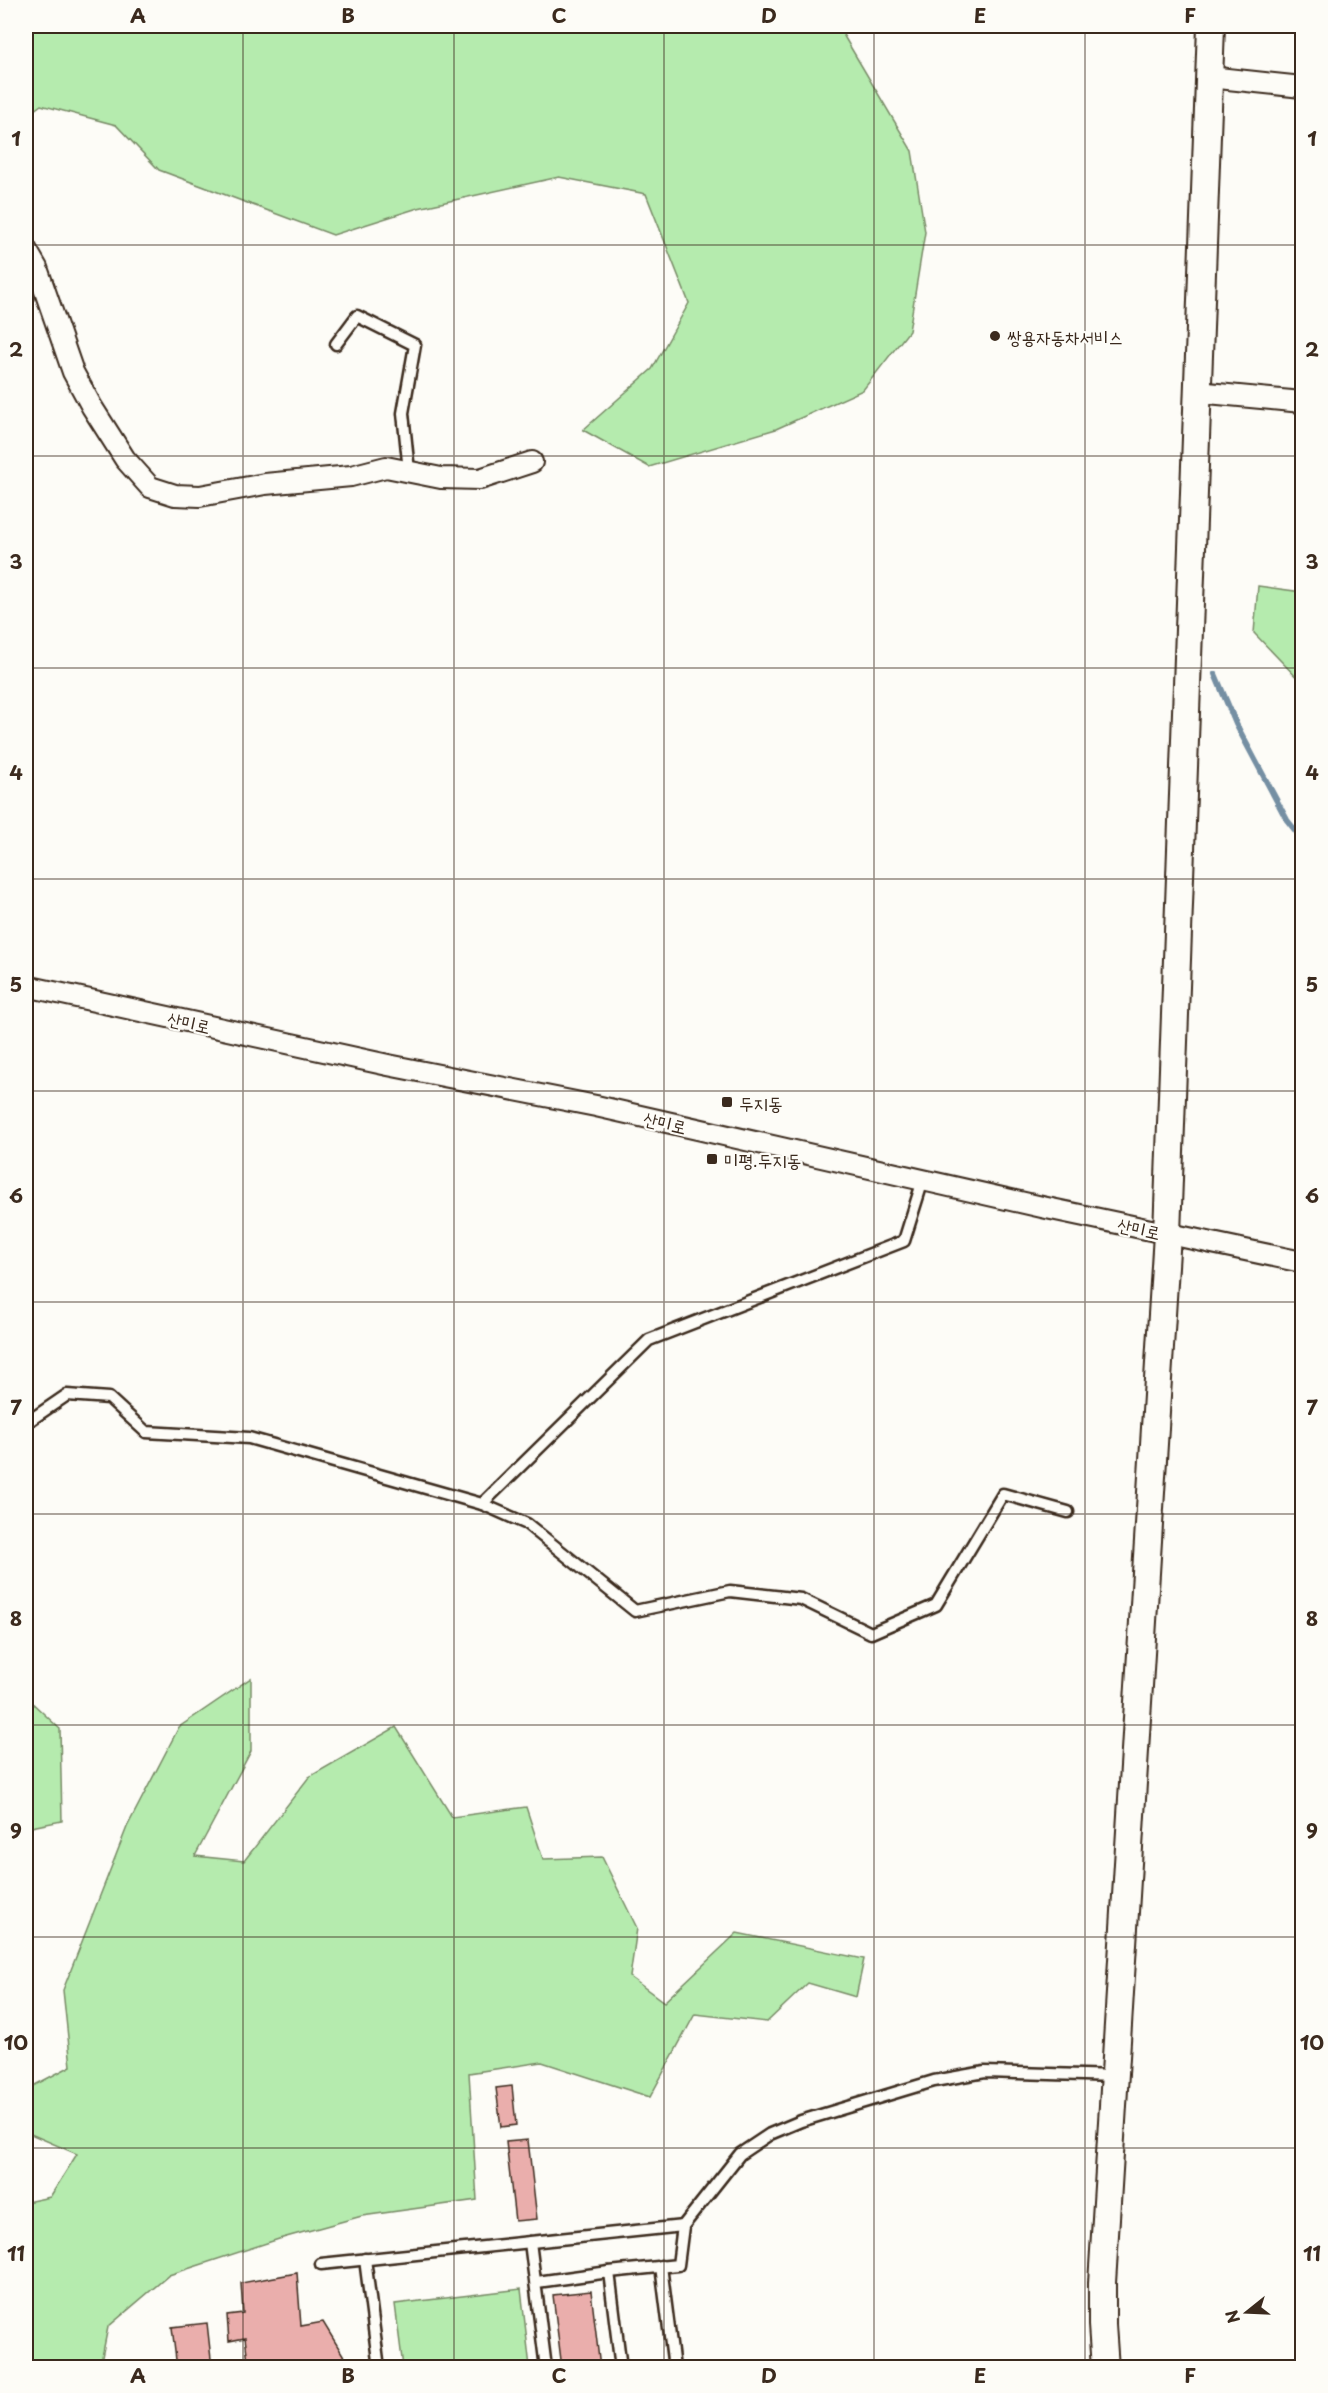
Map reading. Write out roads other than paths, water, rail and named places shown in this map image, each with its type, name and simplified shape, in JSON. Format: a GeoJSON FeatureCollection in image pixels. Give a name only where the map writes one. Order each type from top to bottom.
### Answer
{"type":"FeatureCollection","features":[{"type":"Feature","properties":{"kind":"street"},"geometry":{"type":"LineString","coordinates":[[1106,2367],[1102,2325],[1102,2283],[1167,1234],[1211,26]]}},
{"type":"Feature","properties":{"kind":"street"},"geometry":{"type":"LineString","coordinates":[[1209,77],[1302,87]]}},
{"type":"Feature","properties":{"kind":"street"},"geometry":{"type":"LineString","coordinates":[[26,249],[37,268],[73,372],[125,459],[150,487],[175,495],[200,496],[265,484],[351,476],[386,467],[441,478],[480,479],[532,462]]}},
{"type":"Feature","properties":{"kind":"street"},"geometry":{"type":"LineString","coordinates":[[1197,392],[1302,402]]}},
{"type":"Feature","properties":{"kind":"street","name":"산미로"},"geometry":{"type":"LineString","coordinates":[[26,986],[365,1060],[596,1106],[1302,1262]]}},
{"type":"Feature","properties":{"kind":"lane"},"geometry":{"type":"LineString","coordinates":[[336,344],[357,316],[415,345],[403,413],[409,471]]}},
{"type":"Feature","properties":{"kind":"lane"},"geometry":{"type":"LineString","coordinates":[[482,1504],[649,1340],[904,1241],[923,1180]]}},
{"type":"Feature","properties":{"kind":"lane"},"geometry":{"type":"LineString","coordinates":[[26,1423],[67,1395],[109,1398],[146,1432],[249,1438],[482,1504],[527,1524],[635,1611],[730,1591],[801,1599],[871,1633],[936,1605],[1003,1494],[1068,1512]]}},
{"type":"Feature","properties":{"kind":"lane"},"geometry":{"type":"LineString","coordinates":[[537,2282],[678,2265],[683,2226],[740,2154],[770,2134],[801,2121],[934,2080],[985,2072],[1115,2076]]}},
{"type":"Feature","properties":{"kind":"lane"},"geometry":{"type":"LineString","coordinates":[[321,2264],[683,2226]]}},
{"type":"Feature","properties":{"kind":"lane"},"geometry":{"type":"LineString","coordinates":[[530,2242],[537,2282],[546,2367]]}},
{"type":"Feature","properties":{"kind":"lane"},"geometry":{"type":"LineString","coordinates":[[365,2259],[379,2367]]}},
{"type":"Feature","properties":{"kind":"lane"},"geometry":{"type":"LineString","coordinates":[[661,2266],[674,2367]]}},
{"type":"Feature","properties":{"kind":"lane"},"geometry":{"type":"LineString","coordinates":[[609,2272],[621,2367]]}},
{"type":"Feature","properties":{"kind":"waterway"},"geometry":{"type":"LineString","coordinates":[[1215,674],[1236,724],[1287,820],[1302,839]]}},
{"type":"Feature","properties":{"kind":"place","name":"쌍용자동차서비스"},"geometry":{"type":"Point","coordinates":[995,336]}},
{"type":"Feature","properties":{"kind":"place","name":"두지동"},"geometry":{"type":"Point","coordinates":[727,1102]}},
{"type":"Feature","properties":{"kind":"place","name":"미평.두지동"},"geometry":{"type":"Point","coordinates":[712,1159]}}]}
